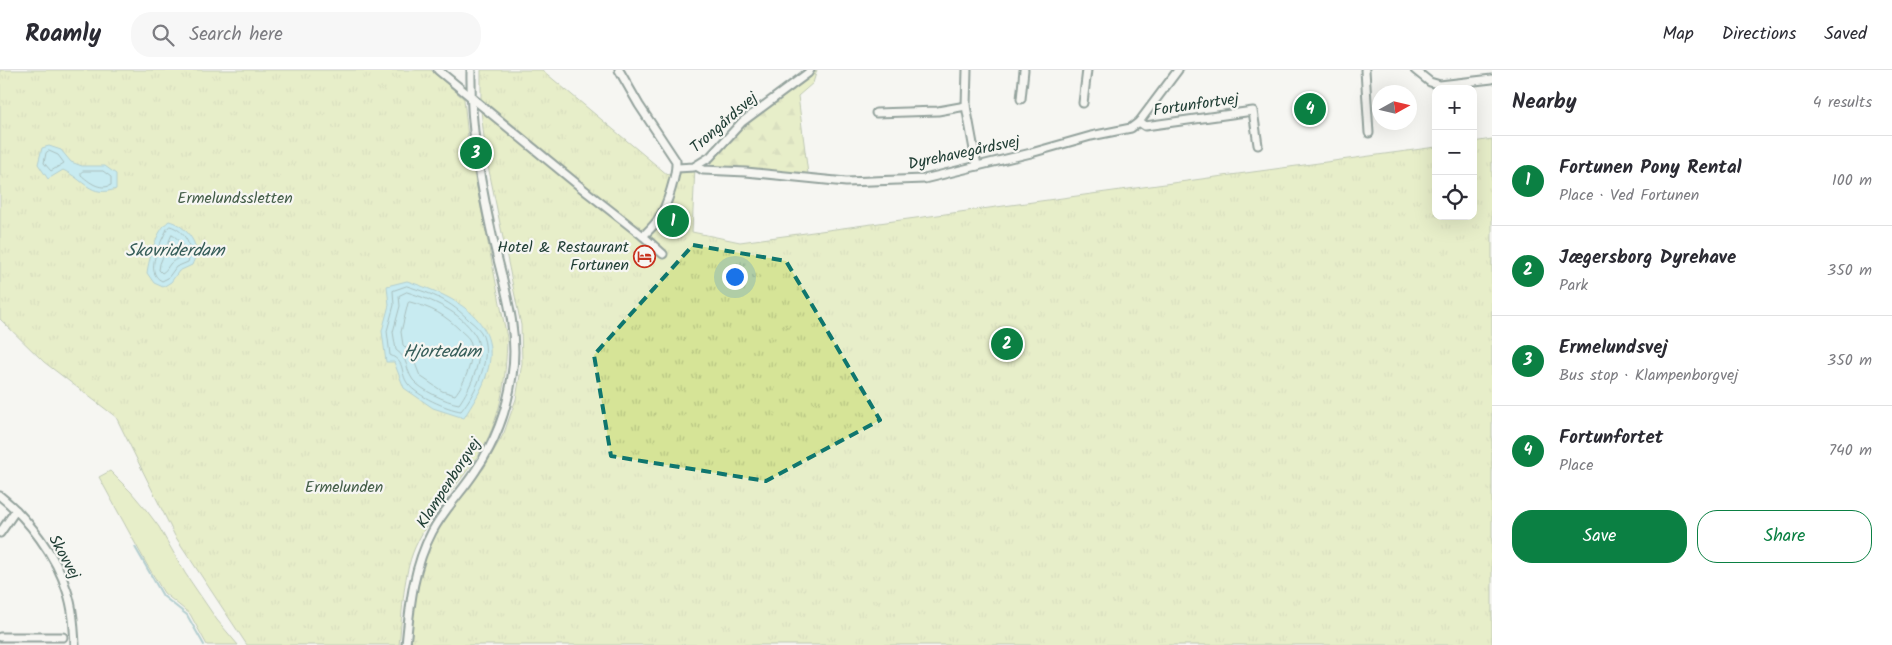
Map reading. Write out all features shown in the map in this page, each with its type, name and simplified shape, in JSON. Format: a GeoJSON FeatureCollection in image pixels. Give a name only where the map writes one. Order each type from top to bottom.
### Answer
{"type":"FeatureCollection","features":[{"type":"Feature","properties":{"kind":"street"},"geometry":{"type":"LineString","coordinates":[[438,70],[614,214],[644,236],[663,254]]}},
{"type":"Feature","properties":{"kind":"street","name":"Klampenborgvej"},"geometry":{"type":"LineString","coordinates":[[406,645],[411,595],[423,551],[432,530],[447,507],[475,472],[494,439],[503,418],[513,373],[513,332],[472,126],[471,70]]}},
{"type":"Feature","properties":{"kind":"street"},"geometry":{"type":"LineString","coordinates":[[619,70],[639,105],[673,155],[676,168],[658,220],[644,236]]}},
{"type":"Feature","properties":{"kind":"street","name":"Trongårdsvej"},"geometry":{"type":"LineString","coordinates":[[676,168],[696,166],[710,157],[742,122],[810,70]]}},
{"type":"Feature","properties":{"kind":"street"},"geometry":{"type":"LineString","coordinates":[[967,70],[966,106],[977,166]]}},
{"type":"Feature","properties":{"kind":"street"},"geometry":{"type":"LineString","coordinates":[[1021,99],[1024,70]]}},
{"type":"Feature","properties":{"kind":"street"},"geometry":{"type":"LineString","coordinates":[[1083,103],[1086,70]]}},
{"type":"Feature","properties":{"kind":"street"},"geometry":{"type":"LineString","coordinates":[[1138,122],[1178,70]]}},
{"type":"Feature","properties":{"kind":"street"},"geometry":{"type":"LineString","coordinates":[[1365,70],[1369,133]]}},
{"type":"Feature","properties":{"kind":"street"},"geometry":{"type":"LineString","coordinates":[[1415,70],[1430,82],[1440,85],[1492,79]]}},
{"type":"Feature","properties":{"kind":"street"},"geometry":{"type":"LineString","coordinates":[[876,113],[938,111],[966,106]]}},
{"type":"Feature","properties":{"kind":"street","name":"Fortunfortvej"},"geometry":{"type":"LineString","coordinates":[[1138,122],[1145,126],[1253,111],[1258,146]]}},
{"type":"Feature","properties":{"kind":"street"},"geometry":{"type":"LineString","coordinates":[[1368,120],[1372,120]]}},
{"type":"Feature","properties":{"kind":"street","name":"Dyrehavegårdsvej"},"geometry":{"type":"LineString","coordinates":[[696,166],[703,170],[746,172],[846,182],[924,179],[1091,136],[1131,128],[1138,122]]}},
{"type":"Feature","properties":{"kind":"street","name":"Skovvej"},"geometry":{"type":"LineString","coordinates":[[0,496],[16,510],[40,540],[62,577],[70,600],[75,645]]}},
{"type":"Feature","properties":{"kind":"street"},"geometry":{"type":"LineString","coordinates":[[0,534],[16,510]]}},
{"type":"Feature","properties":{"kind":"street"},"geometry":{"type":"LineString","coordinates":[[0,637],[63,637]]}},
{"type":"Feature","properties":{"kind":"highlighted area"},"geometry":{"type":"Polygon","coordinates":[[[693,245],[786,261],[880,420],[766,481],[611,456],[594,355],[693,245]]]}},
{"type":"Feature","properties":{"kind":"green space","name":"Ermelunden"},"geometry":{"type":"Polygon","coordinates":[[[0,70],[431,70],[464,99],[469,148],[507,338],[505,369],[497,415],[485,444],[431,519],[413,553],[404,592],[399,645],[247,645],[175,536],[116,417],[44,362],[0,319],[0,70]]]}},
{"type":"Feature","properties":{"kind":"green space"},"geometry":{"type":"Polygon","coordinates":[[[481,70],[542,70],[668,175],[695,166],[692,232],[740,242],[1432,148],[1432,220],[1477,220],[1477,141],[1492,139],[1492,645],[411,645],[415,592],[425,552],[444,518],[484,468],[504,433],[516,399],[522,363],[521,325],[486,156],[481,110],[481,70]]]}},
{"type":"Feature","properties":{"kind":"green space"},"geometry":{"type":"Polygon","coordinates":[[[817,70],[813,83],[798,96],[808,174],[713,167],[709,162],[737,129],[817,70]]]}},
{"type":"Feature","properties":{"kind":"green space"},"geometry":{"type":"Polygon","coordinates":[[[110,471],[131,492],[159,527],[185,573],[217,620],[238,645],[207,645],[190,614],[164,593],[99,477],[110,471]]]}},
{"type":"Feature","properties":{"kind":"water"},"geometry":{"type":"Polygon","coordinates":[[[49,146],[61,150],[71,162],[82,166],[105,166],[116,174],[116,189],[107,191],[94,190],[63,170],[48,179],[38,164],[42,148],[49,146]]]}},
{"type":"Feature","properties":{"kind":"water","name":"Skovriderdam"},"geometry":{"type":"Polygon","coordinates":[[[169,221],[179,225],[188,233],[196,248],[196,254],[192,265],[179,271],[171,282],[163,287],[154,283],[147,273],[157,237],[169,221]]]}},
{"type":"Feature","properties":{"kind":"water","name":"Hjortedam"},"geometry":{"type":"Polygon","coordinates":[[[407,281],[456,302],[480,323],[488,337],[490,354],[487,373],[480,391],[464,418],[433,408],[404,388],[394,362],[386,362],[382,331],[389,305],[387,286],[407,281]]]}},
{"type":"Feature","properties":{"kind":"waterway"},"geometry":{"type":"LineString","coordinates":[[135,547],[163,596],[187,615],[204,645]]}},
{"type":"Feature","properties":{"kind":"place","name":"Fortunfortet"},"geometry":{"type":"Point","coordinates":[1310,109]}},
{"type":"Feature","properties":{"kind":"place","name":"Ermelundsvej"},"geometry":{"type":"Point","coordinates":[476,153]}},
{"type":"Feature","properties":{"kind":"place","name":"Fortunen Pony Rental"},"geometry":{"type":"Point","coordinates":[673,221]}},
{"type":"Feature","properties":{"kind":"place","name":"Hotel & Restaurant Fortunen"},"geometry":{"type":"Point","coordinates":[645,256]}},
{"type":"Feature","properties":{"kind":"place","name":"Jægersborg Dyrehave"},"geometry":{"type":"Point","coordinates":[1007,344]}},
{"type":"Feature","properties":{"kind":"park label","name":"Ermelundssletten"},"geometry":{"type":"Point","coordinates":[235,198]}}]}
